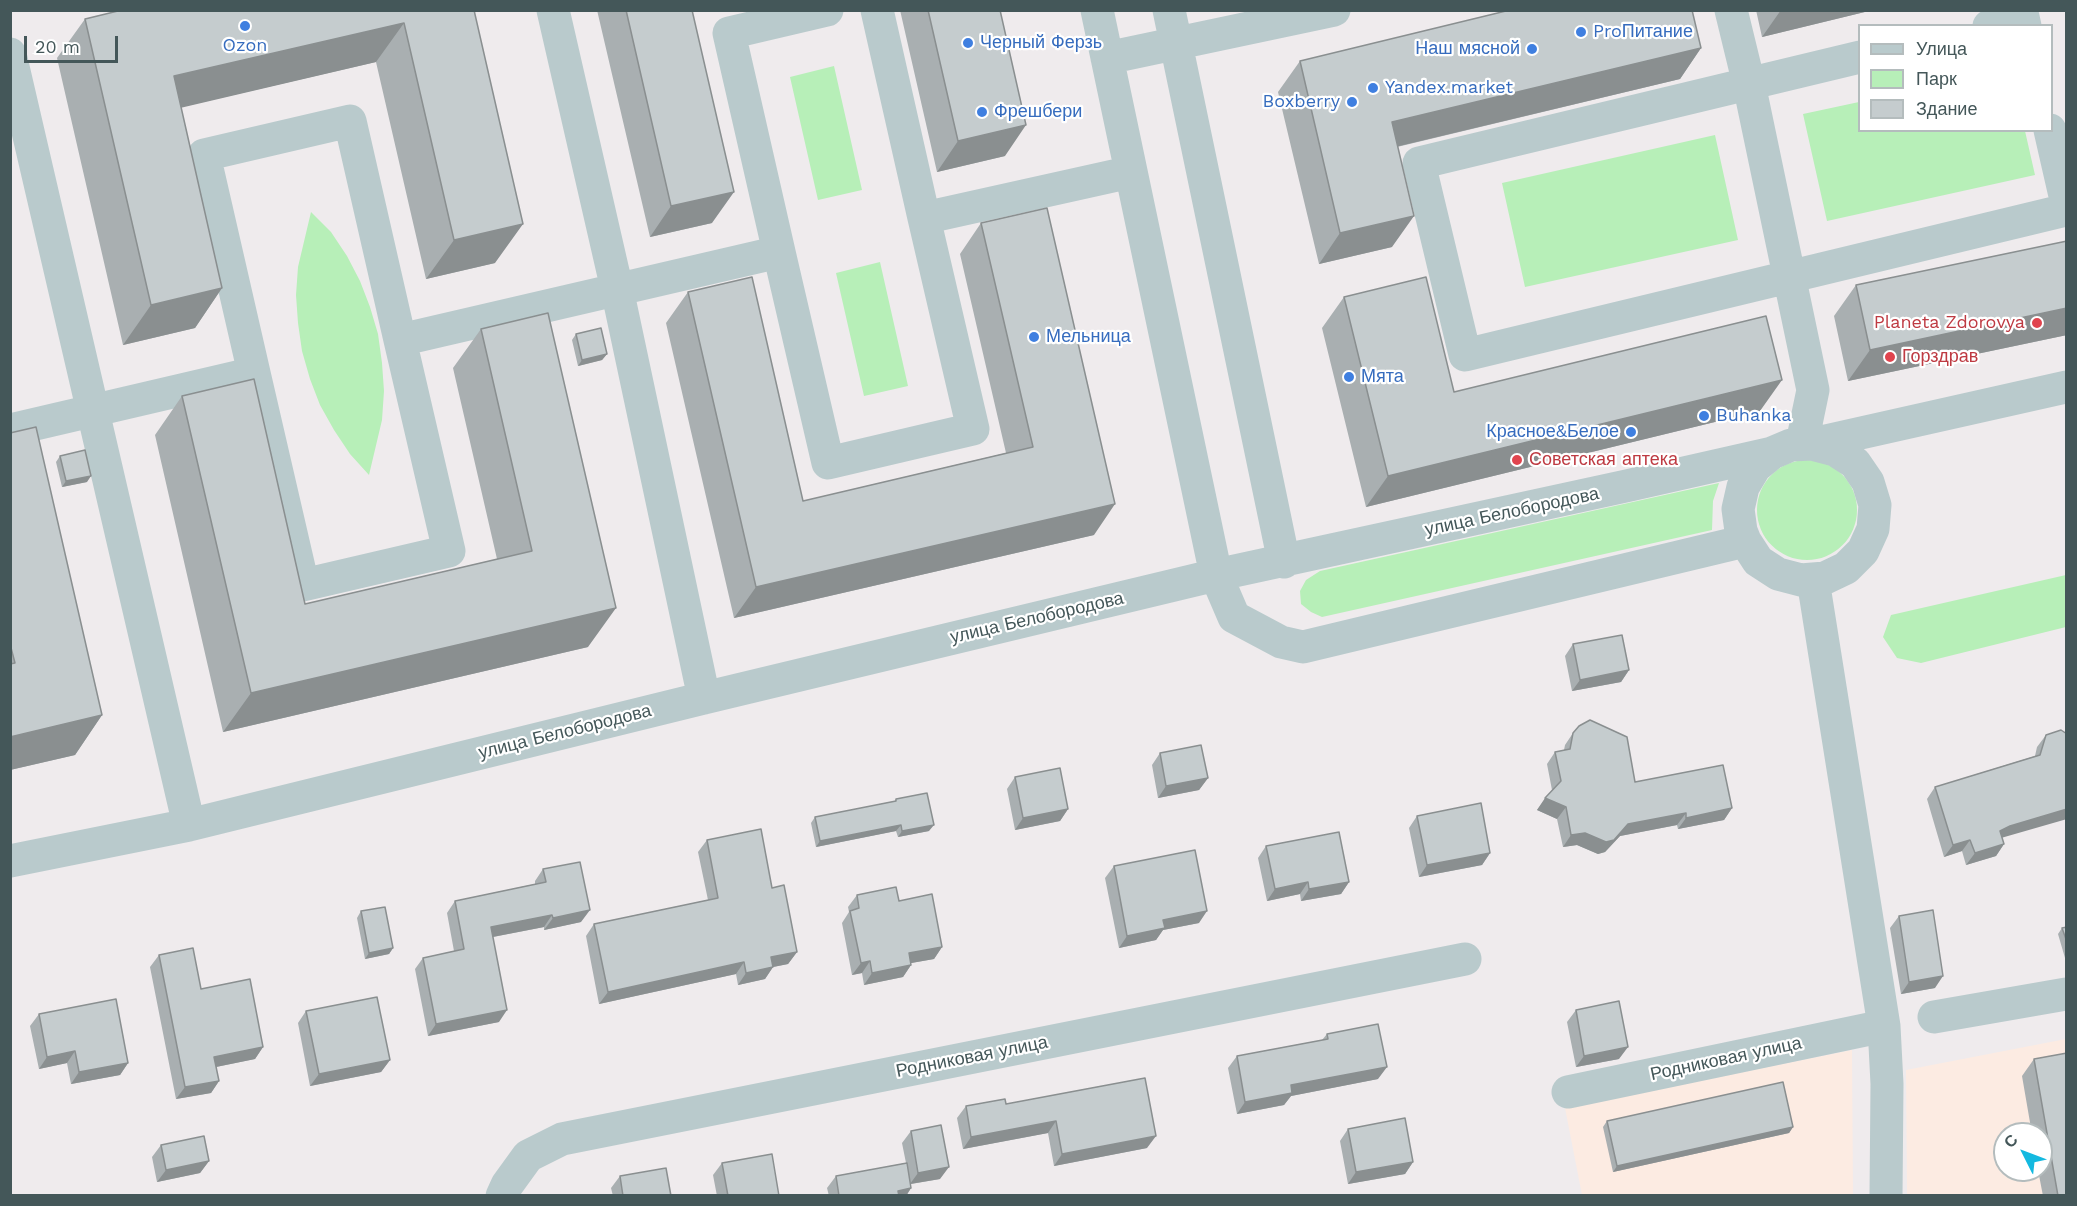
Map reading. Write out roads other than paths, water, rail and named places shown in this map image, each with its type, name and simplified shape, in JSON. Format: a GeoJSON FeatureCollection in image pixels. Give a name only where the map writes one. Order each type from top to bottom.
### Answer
{"type":"FeatureCollection","features":[{"type":"Feature","properties":{"kind":"street"},"geometry":{"type":"LineString","coordinates":[[553,10],[617,289],[704,698]]}},
{"type":"Feature","properties":{"kind":"street"},"geometry":{"type":"LineString","coordinates":[[827,10],[729,33],[828,463],[973,429],[877,10]]}},
{"type":"Feature","properties":{"kind":"street"},"geometry":{"type":"LineString","coordinates":[[1097,10],[1216,576],[1234,617],[1281,642],[1303,648],[1745,541]]}},
{"type":"Feature","properties":{"kind":"street"},"geometry":{"type":"LineString","coordinates":[[1169,10],[1284,562]]}},
{"type":"Feature","properties":{"kind":"street"},"geometry":{"type":"LineString","coordinates":[[1107,58],[1335,10]]}},
{"type":"Feature","properties":{"kind":"street"},"geometry":{"type":"LineString","coordinates":[[1731,10],[1749,84],[1813,390],[1795,447]]}},
{"type":"Feature","properties":{"kind":"street"},"geometry":{"type":"LineString","coordinates":[[1997,24],[2023,17],[2025,24]]}},
{"type":"Feature","properties":{"kind":"street"},"geometry":{"type":"LineString","coordinates":[[10,54],[189,825]]}},
{"type":"Feature","properties":{"kind":"street"},"geometry":{"type":"LineString","coordinates":[[1858,57],[1419,163],[1465,355],[2067,210]]}},
{"type":"Feature","properties":{"kind":"street"},"geometry":{"type":"LineString","coordinates":[[350,121],[449,551],[303,585],[254,373],[204,155],[350,121]]}},
{"type":"Feature","properties":{"kind":"street"},"geometry":{"type":"LineString","coordinates":[[2050,132],[2067,200]]}},
{"type":"Feature","properties":{"kind":"street"},"geometry":{"type":"LineString","coordinates":[[924,218],[1131,172]]}},
{"type":"Feature","properties":{"kind":"street"},"geometry":{"type":"LineString","coordinates":[[400,340],[778,252]]}},
{"type":"Feature","properties":{"kind":"street"},"geometry":{"type":"LineString","coordinates":[[10,430],[254,373]]}},
{"type":"Feature","properties":{"kind":"street","name":"улица Белобородова"},"geometry":{"type":"LineString","coordinates":[[10,861],[189,825],[704,698],[1216,576],[2067,387]]}},
{"type":"Feature","properties":{"kind":"street"},"geometry":{"type":"LineString","coordinates":[[1795,447],[1835,450],[1855,463],[1868,482],[1875,505],[1875,517],[1869,540],[1855,560],[1836,574],[1813,580],[1789,578],[1758,561],[1741,531],[1738,508],[1743,487],[1755,467],[1795,447]]}},
{"type":"Feature","properties":{"kind":"street"},"geometry":{"type":"LineString","coordinates":[[1813,580],[1884,1026],[1887,1084],[1886,1196]]}},
{"type":"Feature","properties":{"kind":"street","name":"Родниковая улица"},"geometry":{"type":"LineString","coordinates":[[502,1196],[507,1185],[528,1156],[562,1139],[1465,959]]}},
{"type":"Feature","properties":{"kind":"street"},"geometry":{"type":"LineString","coordinates":[[1934,1017],[2067,994]]}},
{"type":"Feature","properties":{"kind":"street","name":"Родниковая улица"},"geometry":{"type":"LineString","coordinates":[[1568,1092],[1884,1026]]}},
{"type":"Feature","properties":{"kind":"place","name":"Ozon"},"geometry":{"type":"Point","coordinates":[245,26]}},
{"type":"Feature","properties":{"kind":"place","name":"ProПитание"},"geometry":{"type":"Point","coordinates":[1581,32]}},
{"type":"Feature","properties":{"kind":"place","name":"Черный Ферзь"},"geometry":{"type":"Point","coordinates":[968,43]}},
{"type":"Feature","properties":{"kind":"place","name":"Наш мясной"},"geometry":{"type":"Point","coordinates":[1532,49]}},
{"type":"Feature","properties":{"kind":"place","name":"Yandex.market"},"geometry":{"type":"Point","coordinates":[1373,88]}},
{"type":"Feature","properties":{"kind":"place","name":"Boxberry"},"geometry":{"type":"Point","coordinates":[1352,102]}},
{"type":"Feature","properties":{"kind":"place","name":"Фрешбери"},"geometry":{"type":"Point","coordinates":[982,112]}},
{"type":"Feature","properties":{"kind":"place","name":"Planeta Zdorovya"},"geometry":{"type":"Point","coordinates":[2037,323]}},
{"type":"Feature","properties":{"kind":"place","name":"Мельница"},"geometry":{"type":"Point","coordinates":[1034,337]}},
{"type":"Feature","properties":{"kind":"place","name":"Горздрав"},"geometry":{"type":"Point","coordinates":[1890,357]}},
{"type":"Feature","properties":{"kind":"place","name":"Мята"},"geometry":{"type":"Point","coordinates":[1349,377]}},
{"type":"Feature","properties":{"kind":"place","name":"Buhanka"},"geometry":{"type":"Point","coordinates":[1704,416]}},
{"type":"Feature","properties":{"kind":"place","name":"Красное&Белое"},"geometry":{"type":"Point","coordinates":[1631,432]}},
{"type":"Feature","properties":{"kind":"place","name":"Советская аптека"},"geometry":{"type":"Point","coordinates":[1517,460]}}]}
